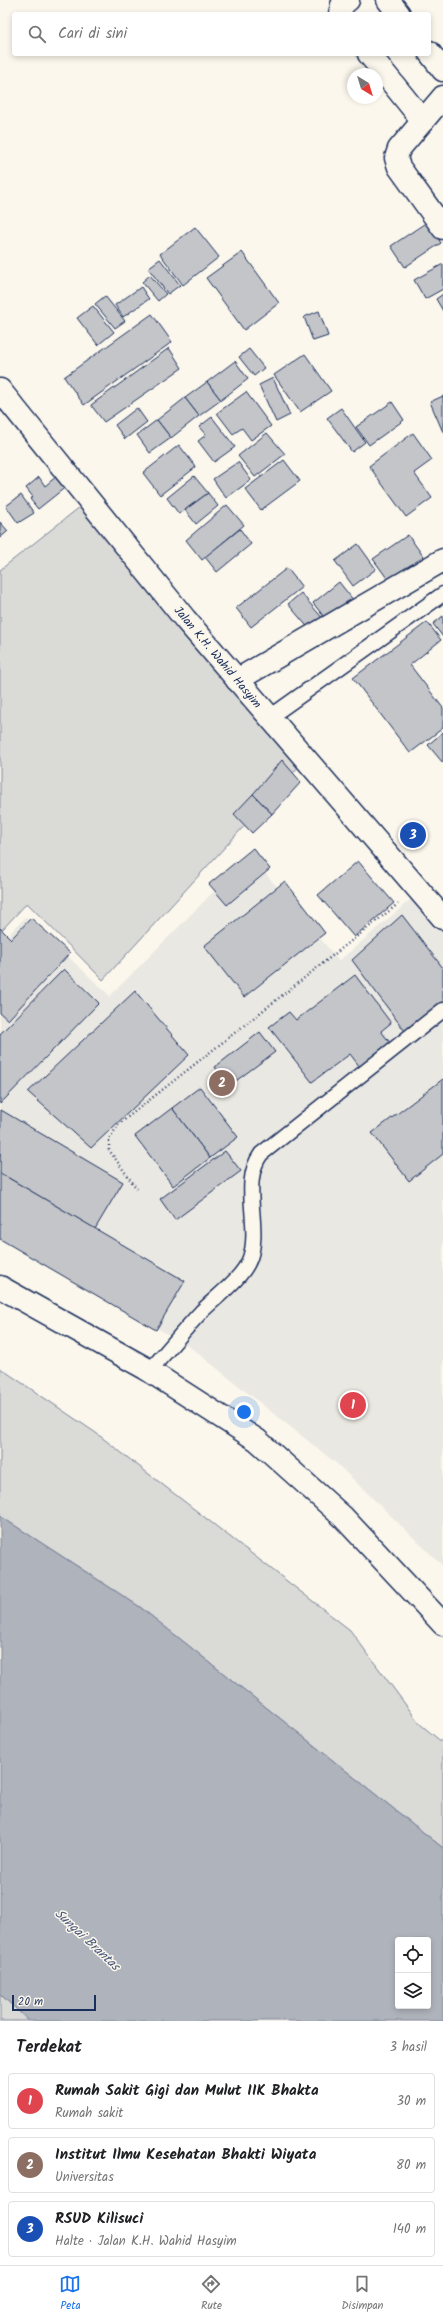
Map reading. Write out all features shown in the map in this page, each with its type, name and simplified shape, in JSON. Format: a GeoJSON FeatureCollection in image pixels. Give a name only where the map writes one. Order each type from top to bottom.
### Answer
{"type":"FeatureCollection","features":[{"type":"Feature","properties":{"kind":"street"},"geometry":{"type":"LineString","coordinates":[[340,12],[342,5],[348,0]]}},
{"type":"Feature","properties":{"kind":"street"},"geometry":{"type":"LineString","coordinates":[[388,0],[397,12]]}},
{"type":"Feature","properties":{"kind":"street"},"geometry":{"type":"LineString","coordinates":[[431,55],[443,70]]}},
{"type":"Feature","properties":{"kind":"street"},"geometry":{"type":"LineString","coordinates":[[371,56],[423,121]]}},
{"type":"Feature","properties":{"kind":"street"},"geometry":{"type":"LineString","coordinates":[[443,99],[399,149],[396,158],[399,167],[443,228]]}},
{"type":"Feature","properties":{"kind":"street","name":"Jalan K.H. Wahid Hasyim"},"geometry":{"type":"LineString","coordinates":[[0,390],[185,619],[443,918]]}},
{"type":"Feature","properties":{"kind":"street"},"geometry":{"type":"LineString","coordinates":[[238,680],[443,560]]}},
{"type":"Feature","properties":{"kind":"street"},"geometry":{"type":"LineString","coordinates":[[0,1286],[149,1371],[257,1440],[343,1517],[443,1624]]}},
{"type":"Feature","properties":{"kind":"lane"},"geometry":{"type":"LineString","coordinates":[[270,717],[443,594]]}},
{"type":"Feature","properties":{"kind":"lane"},"geometry":{"type":"LineString","coordinates":[[149,1371],[202,1312],[235,1280],[250,1258],[253,1234],[252,1174],[255,1162],[261,1154],[443,1010]]}},
{"type":"Feature","properties":{"kind":"path"},"geometry":{"type":"LineString","coordinates":[[137,1189],[109,1150],[109,1139],[120,1124],[417,889]]}},
{"type":"Feature","properties":{"kind":"shaded area"},"geometry":{"type":"Polygon","coordinates":[[[90,499],[302,763],[103,980],[27,903],[0,932],[0,570],[90,499]]]}},
{"type":"Feature","properties":{"kind":"shaded area"},"geometry":{"type":"Polygon","coordinates":[[[250,855],[339,961],[417,894],[443,925],[443,1566],[336,1463],[190,1347],[0,1238],[0,943],[26,917],[110,996],[250,855]]]}},
{"type":"Feature","properties":{"kind":"shaded area"},"geometry":{"type":"Polygon","coordinates":[[[0,1368],[96,1433],[350,1630],[420,1724],[443,1743],[443,1848],[140,1607],[0,1516],[0,1368]]]}},
{"type":"Feature","properties":{"kind":"shaded area"},"geometry":{"type":"Polygon","coordinates":[[[0,1994],[29,2021],[0,2021],[0,1994]]]}},
{"type":"Feature","properties":{"kind":"water","name":"Sungai Brantas"},"geometry":{"type":"Polygon","coordinates":[[[0,1516],[140,1607],[443,1848],[443,2021],[29,2021],[0,1994],[0,1516]]]}},
{"type":"Feature","properties":{"kind":"building"},"geometry":{"type":"Polygon","coordinates":[[[427,222],[441,243],[405,267],[391,246],[427,222]]]}},
{"type":"Feature","properties":{"kind":"building"},"geometry":{"type":"Polygon","coordinates":[[[195,227],[219,257],[183,285],[160,254],[195,227]]]}},
{"type":"Feature","properties":{"kind":"building"},"geometry":{"type":"Polygon","coordinates":[[[242,252],[279,303],[244,330],[206,278],[242,252]]]}},
{"type":"Feature","properties":{"kind":"building"},"geometry":{"type":"Polygon","coordinates":[[[160,259],[180,285],[168,294],[148,268],[160,259]]]}},
{"type":"Feature","properties":{"kind":"building"},"geometry":{"type":"Polygon","coordinates":[[[443,264],[443,289],[425,299],[414,280],[443,264]]]}},
{"type":"Feature","properties":{"kind":"building"},"geometry":{"type":"Polygon","coordinates":[[[150,275],[166,294],[158,301],[142,282],[150,275]]]}},
{"type":"Feature","properties":{"kind":"building"},"geometry":{"type":"Polygon","coordinates":[[[141,287],[149,299],[123,317],[115,305],[141,287]]]}},
{"type":"Feature","properties":{"kind":"building"},"geometry":{"type":"Polygon","coordinates":[[[443,294],[443,311],[436,299],[443,294]]]}},
{"type":"Feature","properties":{"kind":"building"},"geometry":{"type":"Polygon","coordinates":[[[105,296],[125,321],[115,328],[95,304],[105,296]]]}},
{"type":"Feature","properties":{"kind":"building"},"geometry":{"type":"Polygon","coordinates":[[[93,306],[114,332],[98,345],[77,318],[93,306]]]}},
{"type":"Feature","properties":{"kind":"building"},"geometry":{"type":"Polygon","coordinates":[[[319,311],[328,336],[313,341],[304,317],[319,311]]]}},
{"type":"Feature","properties":{"kind":"building"},"geometry":{"type":"Polygon","coordinates":[[[152,314],[172,342],[84,405],[64,377],[152,314]]]}},
{"type":"Feature","properties":{"kind":"building"},"geometry":{"type":"Polygon","coordinates":[[[169,348],[182,368],[104,422],[91,405],[169,348]]]}},
{"type":"Feature","properties":{"kind":"building"},"geometry":{"type":"Polygon","coordinates":[[[249,349],[264,368],[254,376],[239,357],[249,349]]]}},
{"type":"Feature","properties":{"kind":"building"},"geometry":{"type":"Polygon","coordinates":[[[305,354],[331,391],[300,412],[274,375],[305,354]]]}},
{"type":"Feature","properties":{"kind":"building"},"geometry":{"type":"Polygon","coordinates":[[[235,361],[248,379],[221,400],[207,382],[235,361]]]}},
{"type":"Feature","properties":{"kind":"building"},"geometry":{"type":"Polygon","coordinates":[[[273,378],[290,415],[276,422],[259,385],[273,378]]]}},
{"type":"Feature","properties":{"kind":"building"},"geometry":{"type":"Polygon","coordinates":[[[207,382],[221,400],[199,416],[185,398],[207,382]]]}},
{"type":"Feature","properties":{"kind":"building"},"geometry":{"type":"Polygon","coordinates":[[[246,392],[271,426],[251,440],[242,428],[233,434],[217,413],[246,392]]]}},
{"type":"Feature","properties":{"kind":"building"},"geometry":{"type":"Polygon","coordinates":[[[443,396],[443,432],[430,402],[443,396]]]}},
{"type":"Feature","properties":{"kind":"building"},"geometry":{"type":"Polygon","coordinates":[[[185,398],[199,416],[171,438],[157,420],[185,398]]]}},
{"type":"Feature","properties":{"kind":"building"},"geometry":{"type":"Polygon","coordinates":[[[392,402],[404,420],[369,445],[356,427],[392,402]]]}},
{"type":"Feature","properties":{"kind":"building"},"geometry":{"type":"Polygon","coordinates":[[[137,408],[147,422],[125,439],[115,425],[137,408]]]}},
{"type":"Feature","properties":{"kind":"building"},"geometry":{"type":"Polygon","coordinates":[[[341,408],[365,442],[352,452],[327,418],[341,408]]]}},
{"type":"Feature","properties":{"kind":"building"},"geometry":{"type":"Polygon","coordinates":[[[212,417],[235,447],[214,462],[198,441],[206,435],[199,427],[212,417]]]}},
{"type":"Feature","properties":{"kind":"building"},"geometry":{"type":"Polygon","coordinates":[[[157,420],[171,438],[150,453],[137,435],[157,420]]]}},
{"type":"Feature","properties":{"kind":"building"},"geometry":{"type":"Polygon","coordinates":[[[267,433],[285,454],[255,477],[238,456],[267,433]]]}},
{"type":"Feature","properties":{"kind":"building"},"geometry":{"type":"Polygon","coordinates":[[[413,433],[432,460],[414,473],[432,498],[406,517],[369,466],[413,433]]]}},
{"type":"Feature","properties":{"kind":"building"},"geometry":{"type":"Polygon","coordinates":[[[179,445],[196,467],[160,495],[143,473],[179,445]]]}},
{"type":"Feature","properties":{"kind":"building"},"geometry":{"type":"Polygon","coordinates":[[[284,460],[300,481],[261,510],[245,489],[284,460]]]}},
{"type":"Feature","properties":{"kind":"building"},"geometry":{"type":"Polygon","coordinates":[[[238,462],[251,480],[226,498],[213,479],[238,462]]]}},
{"type":"Feature","properties":{"kind":"building"},"geometry":{"type":"Polygon","coordinates":[[[58,475],[67,486],[38,509],[30,499],[33,497],[26,488],[39,477],[45,486],[58,475]]]}},
{"type":"Feature","properties":{"kind":"building"},"geometry":{"type":"Polygon","coordinates":[[[194,476],[208,493],[179,514],[167,498],[194,476]]]}},
{"type":"Feature","properties":{"kind":"building"},"geometry":{"type":"Polygon","coordinates":[[[208,493],[218,506],[196,524],[185,510],[208,493]]]}},
{"type":"Feature","properties":{"kind":"building"},"geometry":{"type":"Polygon","coordinates":[[[21,495],[34,513],[18,523],[6,506],[21,495]]]}},
{"type":"Feature","properties":{"kind":"building"},"geometry":{"type":"Polygon","coordinates":[[[227,505],[244,525],[202,560],[186,540],[227,505]]]}},
{"type":"Feature","properties":{"kind":"building"},"geometry":{"type":"Polygon","coordinates":[[[0,522],[8,531],[0,538],[0,522]]]}},
{"type":"Feature","properties":{"kind":"building"},"geometry":{"type":"Polygon","coordinates":[[[240,529],[251,544],[217,572],[205,557],[240,529]]]}},
{"type":"Feature","properties":{"kind":"building"},"geometry":{"type":"Polygon","coordinates":[[[408,535],[426,560],[392,585],[373,559],[408,535]]]}},
{"type":"Feature","properties":{"kind":"building"},"geometry":{"type":"Polygon","coordinates":[[[358,544],[376,569],[353,586],[335,561],[358,544]]]}},
{"type":"Feature","properties":{"kind":"building"},"geometry":{"type":"Polygon","coordinates":[[[287,568],[302,587],[251,627],[236,608],[287,568]]]}},
{"type":"Feature","properties":{"kind":"building"},"geometry":{"type":"Polygon","coordinates":[[[339,582],[354,601],[328,622],[313,603],[339,582]]]}},
{"type":"Feature","properties":{"kind":"building"},"geometry":{"type":"Polygon","coordinates":[[[301,593],[324,620],[311,631],[288,604],[301,593]]]}},
{"type":"Feature","properties":{"kind":"building"},"geometry":{"type":"Polygon","coordinates":[[[443,616],[443,637],[433,624],[443,616]]]}},
{"type":"Feature","properties":{"kind":"building"},"geometry":{"type":"Polygon","coordinates":[[[427,622],[441,640],[410,665],[443,708],[443,728],[410,753],[353,678],[427,622]]]}},
{"type":"Feature","properties":{"kind":"building"},"geometry":{"type":"Polygon","coordinates":[[[443,732],[443,763],[428,745],[443,732]]]}},
{"type":"Feature","properties":{"kind":"building"},"geometry":{"type":"Polygon","coordinates":[[[282,760],[301,782],[272,814],[253,794],[282,760]]]}},
{"type":"Feature","properties":{"kind":"building"},"geometry":{"type":"Polygon","coordinates":[[[253,794],[272,814],[252,833],[234,814],[253,794]]]}},
{"type":"Feature","properties":{"kind":"building"},"geometry":{"type":"Polygon","coordinates":[[[253,848],[270,869],[227,905],[209,884],[253,848]]]}},
{"type":"Feature","properties":{"kind":"building"},"geometry":{"type":"Polygon","coordinates":[[[358,861],[394,903],[354,937],[318,895],[358,861]]]}},
{"type":"Feature","properties":{"kind":"building"},"geometry":{"type":"Polygon","coordinates":[[[285,881],[325,933],[244,997],[204,946],[285,881]]]}},
{"type":"Feature","properties":{"kind":"building"},"geometry":{"type":"Polygon","coordinates":[[[402,915],[443,968],[443,1004],[407,1034],[352,960],[402,915]]]}},
{"type":"Feature","properties":{"kind":"building"},"geometry":{"type":"Polygon","coordinates":[[[31,918],[70,953],[8,1020],[0,1013],[0,928],[11,939],[31,918]]]}},
{"type":"Feature","properties":{"kind":"building"},"geometry":{"type":"Polygon","coordinates":[[[64,969],[99,1003],[0,1104],[0,1034],[64,969]]]}},
{"type":"Feature","properties":{"kind":"building"},"geometry":{"type":"Polygon","coordinates":[[[355,975],[391,1023],[381,1031],[391,1044],[360,1067],[350,1054],[312,1082],[269,1027],[289,1012],[296,1020],[355,975]]]}},
{"type":"Feature","properties":{"kind":"building"},"geometry":{"type":"Polygon","coordinates":[[[135,991],[189,1055],[91,1148],[28,1092],[135,991]]]}},
{"type":"Feature","properties":{"kind":"building"},"geometry":{"type":"Polygon","coordinates":[[[260,1032],[275,1052],[229,1086],[215,1067],[260,1032]]]}},
{"type":"Feature","properties":{"kind":"building"},"geometry":{"type":"Polygon","coordinates":[[[443,1079],[443,1154],[409,1181],[372,1133],[443,1079]]]}},
{"type":"Feature","properties":{"kind":"building"},"geometry":{"type":"Polygon","coordinates":[[[200,1087],[238,1137],[210,1158],[172,1108],[200,1087]]]}},
{"type":"Feature","properties":{"kind":"building"},"geometry":{"type":"Polygon","coordinates":[[[172,1108],[210,1158],[173,1186],[135,1136],[172,1108]]]}},
{"type":"Feature","properties":{"kind":"building"},"geometry":{"type":"Polygon","coordinates":[[[1,1110],[123,1182],[95,1229],[0,1173],[1,1110]]]}},
{"type":"Feature","properties":{"kind":"building"},"geometry":{"type":"Polygon","coordinates":[[[225,1151],[241,1171],[175,1220],[160,1199],[225,1151]]]}},
{"type":"Feature","properties":{"kind":"building"},"geometry":{"type":"Polygon","coordinates":[[[0,1173],[185,1281],[156,1330],[0,1239],[0,1173]]]}},
{"type":"Feature","properties":{"kind":"place","name":"RSUD Kilisuci"},"geometry":{"type":"Point","coordinates":[413,835]}},
{"type":"Feature","properties":{"kind":"place","name":"Institut Ilmu Kesehatan Bhakti Wiyata"},"geometry":{"type":"Point","coordinates":[222,1083]}},
{"type":"Feature","properties":{"kind":"place","name":"Rumah Sakit Gigi dan Mulut IIK Bhakta"},"geometry":{"type":"Point","coordinates":[353,1405]}}]}
